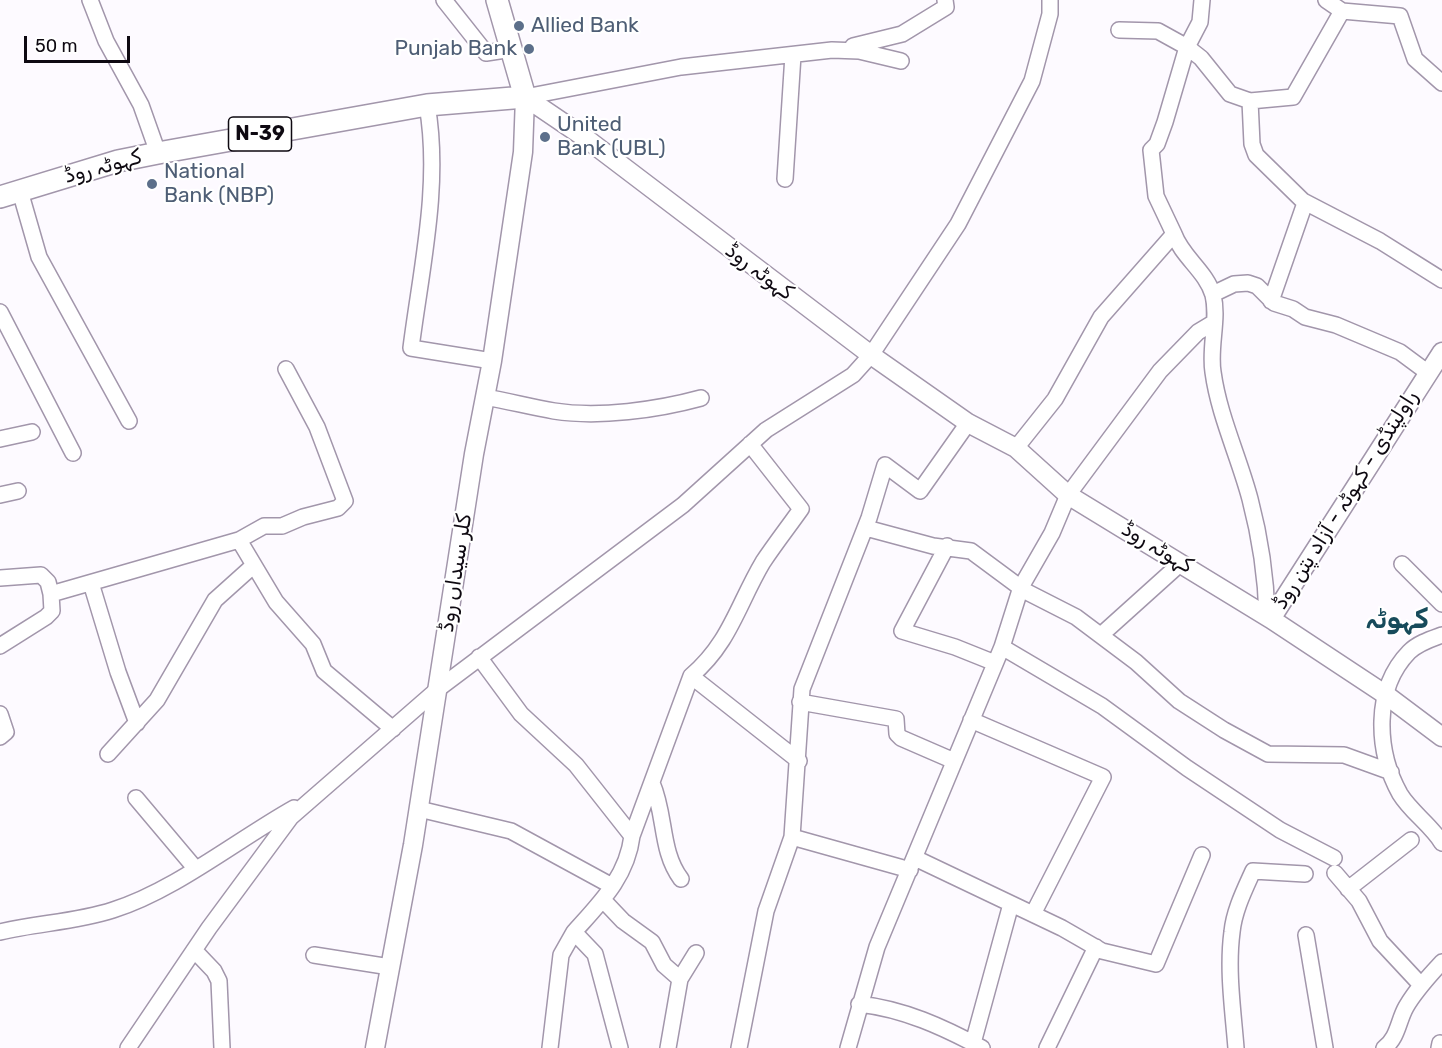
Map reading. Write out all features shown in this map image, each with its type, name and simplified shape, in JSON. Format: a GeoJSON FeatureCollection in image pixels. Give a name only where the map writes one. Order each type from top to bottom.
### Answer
{"type":"FeatureCollection","features":[{"type":"Feature","properties":{"kind":"highway"},"geometry":{"type":"LineString","coordinates":[[497,0],[525,97]]}},
{"type":"Feature","properties":{"kind":"highway","name":"کہوٹہ روڈ"},"geometry":{"type":"LineString","coordinates":[[10,194],[118,161],[158,153],[427,105],[525,97]]}},
{"type":"Feature","properties":{"kind":"main road","name":"کہوٹہ روڈ"},"geometry":{"type":"LineString","coordinates":[[525,97],[584,137],[871,355],[969,423],[1016,448],[1068,495],[1269,618],[1386,695],[1442,737]]}},
{"type":"Feature","properties":{"kind":"main road","name":"کلر سیداں روڈ"},"geometry":{"type":"LineString","coordinates":[[375,1048],[419,809],[492,362],[523,152],[525,97]]}},
{"type":"Feature","properties":{"kind":"main road","name":"راولپنڈی - کہوٹہ - آزاد پتن روڈ"},"geometry":{"type":"LineString","coordinates":[[1269,618],[1442,352]]}},
{"type":"Feature","properties":{"kind":"street"},"geometry":{"type":"LineString","coordinates":[[90,0],[106,40],[141,105],[158,153]]}},
{"type":"Feature","properties":{"kind":"street"},"geometry":{"type":"LineString","coordinates":[[444,0],[486,53],[512,49]]}},
{"type":"Feature","properties":{"kind":"street"},"geometry":{"type":"LineString","coordinates":[[525,97],[681,67],[793,55],[877,42],[902,34],[946,7],[945,0]]}},
{"type":"Feature","properties":{"kind":"street"},"geometry":{"type":"LineString","coordinates":[[128,1048],[194,950],[291,818],[438,689],[683,505],[750,444],[792,411],[853,375],[871,355],[958,224],[1026,94],[1043,46],[1050,14],[1050,0]]}},
{"type":"Feature","properties":{"kind":"street"},"geometry":{"type":"LineString","coordinates":[[1202,0],[1200,22],[1187,47],[1157,144],[1151,150],[1156,196],[1179,249],[1194,265],[1213,294],[1212,371],[1257,531],[1269,618]]}},
{"type":"Feature","properties":{"kind":"street"},"geometry":{"type":"LineString","coordinates":[[1326,0],[1333,8],[1342,11],[1400,16],[1415,59],[1442,83]]}},
{"type":"Feature","properties":{"kind":"street"},"geometry":{"type":"LineString","coordinates":[[1119,30],[1158,31],[1202,58],[1230,94],[1251,101],[1293,97],[1342,11]]}},
{"type":"Feature","properties":{"kind":"street"},"geometry":{"type":"LineString","coordinates":[[832,50],[859,51],[901,61]]}},
{"type":"Feature","properties":{"kind":"street"},"geometry":{"type":"LineString","coordinates":[[785,179],[793,55]]}},
{"type":"Feature","properties":{"kind":"street"},"geometry":{"type":"LineString","coordinates":[[1251,101],[1252,144],[1256,155],[1305,203],[1380,241],[1442,280]]}},
{"type":"Feature","properties":{"kind":"street"},"geometry":{"type":"LineString","coordinates":[[427,105],[430,168],[427,237],[411,348],[492,362]]}},
{"type":"Feature","properties":{"kind":"street"},"geometry":{"type":"LineString","coordinates":[[10,194],[39,257],[129,421]]}},
{"type":"Feature","properties":{"kind":"street"},"geometry":{"type":"LineString","coordinates":[[1271,301],[1305,203]]}},
{"type":"Feature","properties":{"kind":"street"},"geometry":{"type":"LineString","coordinates":[[1016,448],[1043,416],[1066,381],[1101,317],[1174,234]]}},
{"type":"Feature","properties":{"kind":"street"},"geometry":{"type":"LineString","coordinates":[[1213,294],[1234,284],[1248,283],[1257,286],[1271,301],[1305,317],[1336,325],[1400,352],[1427,372]]}},
{"type":"Feature","properties":{"kind":"street"},"geometry":{"type":"LineString","coordinates":[[0,312],[72,453]]}},
{"type":"Feature","properties":{"kind":"street"},"geometry":{"type":"LineString","coordinates":[[848,1048],[877,947],[1002,646],[1021,587],[1052,533],[1068,495],[1160,371],[1198,332],[1213,323]]}},
{"type":"Feature","properties":{"kind":"street"},"geometry":{"type":"LineString","coordinates":[[51,594],[238,540],[264,526],[282,526],[303,517],[338,508],[345,501],[317,427],[286,369]]}},
{"type":"Feature","properties":{"kind":"street"},"geometry":{"type":"LineString","coordinates":[[485,397],[556,411],[582,412],[662,409],[701,398]]}},
{"type":"Feature","properties":{"kind":"street"},"geometry":{"type":"LineString","coordinates":[[739,1048],[766,911],[792,837],[799,761],[800,702],[812,661],[866,528],[885,465],[920,491],[969,423]]}},
{"type":"Feature","properties":{"kind":"street"},"geometry":{"type":"LineString","coordinates":[[0,439],[32,432]]}},
{"type":"Feature","properties":{"kind":"street"},"geometry":{"type":"LineString","coordinates":[[550,1048],[561,955],[574,932],[604,901],[630,853],[632,836],[691,675],[708,661],[726,638],[763,563],[801,509],[750,444]]}},
{"type":"Feature","properties":{"kind":"street"},"geometry":{"type":"LineString","coordinates":[[0,495],[18,491]]}},
{"type":"Feature","properties":{"kind":"street"},"geometry":{"type":"LineString","coordinates":[[866,528],[933,546],[947,546],[971,551],[1021,587],[1076,617],[1101,634],[1179,701],[1224,730],[1268,754],[1344,755],[1391,772]]}},
{"type":"Feature","properties":{"kind":"street"},"geometry":{"type":"LineString","coordinates":[[238,540],[276,602],[314,644],[324,671],[393,729]]}},
{"type":"Feature","properties":{"kind":"street"},"geometry":{"type":"LineString","coordinates":[[947,546],[902,631],[955,646],[995,663]]}},
{"type":"Feature","properties":{"kind":"street"},"geometry":{"type":"LineString","coordinates":[[1101,634],[1181,563]]}},
{"type":"Feature","properties":{"kind":"street"},"geometry":{"type":"LineString","coordinates":[[1402,564],[1442,604]]}},
{"type":"Feature","properties":{"kind":"street"},"geometry":{"type":"LineString","coordinates":[[108,754],[156,700],[177,668],[215,600],[254,565]]}},
{"type":"Feature","properties":{"kind":"street"},"geometry":{"type":"LineString","coordinates":[[0,578],[41,575],[48,582],[52,611],[0,645]]}},
{"type":"Feature","properties":{"kind":"street"},"geometry":{"type":"LineString","coordinates":[[91,583],[118,672],[137,723]]}},
{"type":"Feature","properties":{"kind":"street"},"geometry":{"type":"LineString","coordinates":[[1442,635],[1410,650],[1391,677],[1382,712],[1385,762],[1401,795],[1442,843]]}},
{"type":"Feature","properties":{"kind":"street"},"geometry":{"type":"LineString","coordinates":[[1002,646],[1102,706],[1187,768],[1334,866],[1348,889],[1359,901],[1380,941],[1421,985]]}},
{"type":"Feature","properties":{"kind":"street"},"geometry":{"type":"LineString","coordinates":[[479,657],[521,714],[576,765],[632,836]]}},
{"type":"Feature","properties":{"kind":"street"},"geometry":{"type":"LineString","coordinates":[[691,675],[799,761]]}},
{"type":"Feature","properties":{"kind":"street"},"geometry":{"type":"LineString","coordinates":[[800,702],[896,719],[897,734],[901,738],[954,760]]}},
{"type":"Feature","properties":{"kind":"street"},"geometry":{"type":"LineString","coordinates":[[0,714],[6,732],[0,737]]}},
{"type":"Feature","properties":{"kind":"street"},"geometry":{"type":"LineString","coordinates":[[971,720],[1103,777],[1033,914]]}},
{"type":"Feature","properties":{"kind":"street"},"geometry":{"type":"LineString","coordinates":[[652,783],[660,802],[668,858],[681,879]]}},
{"type":"Feature","properties":{"kind":"street"},"geometry":{"type":"LineString","coordinates":[[0,932],[82,919],[115,910],[146,896],[315,797]]}},
{"type":"Feature","properties":{"kind":"street"},"geometry":{"type":"LineString","coordinates":[[136,798],[195,868]]}},
{"type":"Feature","properties":{"kind":"street"},"geometry":{"type":"LineString","coordinates":[[419,809],[511,831],[612,886]]}},
{"type":"Feature","properties":{"kind":"street"},"geometry":{"type":"LineString","coordinates":[[792,837],[912,864],[1011,904],[1096,947],[1156,964],[1202,855]]}},
{"type":"Feature","properties":{"kind":"street"},"geometry":{"type":"LineString","coordinates":[[1348,889],[1411,840]]}},
{"type":"Feature","properties":{"kind":"street"},"geometry":{"type":"LineString","coordinates":[[1236,1048],[1230,954],[1232,930],[1239,902],[1253,871],[1305,874]]}},
{"type":"Feature","properties":{"kind":"street"},"geometry":{"type":"LineString","coordinates":[[604,901],[623,921],[652,942],[664,964],[680,979]]}},
{"type":"Feature","properties":{"kind":"street"},"geometry":{"type":"LineString","coordinates":[[859,1004],[879,1006],[929,1021],[977,1046],[1011,904]]}},
{"type":"Feature","properties":{"kind":"street"},"geometry":{"type":"LineString","coordinates":[[574,932],[595,954],[620,1048]]}},
{"type":"Feature","properties":{"kind":"street"},"geometry":{"type":"LineString","coordinates":[[1306,935],[1325,1048]]}},
{"type":"Feature","properties":{"kind":"street"},"geometry":{"type":"LineString","coordinates":[[1047,1048],[1096,947]]}},
{"type":"Feature","properties":{"kind":"street"},"geometry":{"type":"LineString","coordinates":[[194,950],[214,971],[219,981],[222,1048]]}},
{"type":"Feature","properties":{"kind":"street"},"geometry":{"type":"LineString","coordinates":[[668,1048],[680,979],[696,953]]}},
{"type":"Feature","properties":{"kind":"street"},"geometry":{"type":"LineString","coordinates":[[314,955],[390,967]]}},
{"type":"Feature","properties":{"kind":"street"},"geometry":{"type":"LineString","coordinates":[[1392,1046],[1405,1009],[1421,985],[1442,962]]}},
{"type":"Feature","properties":{"kind":"place","name":"Allied Bank"},"geometry":{"type":"Point","coordinates":[519,26]}},
{"type":"Feature","properties":{"kind":"place","name":"Punjab Bank"},"geometry":{"type":"Point","coordinates":[529,49]}},
{"type":"Feature","properties":{"kind":"place","name":"United Bank (UBL)"},"geometry":{"type":"Point","coordinates":[545,137]}},
{"type":"Feature","properties":{"kind":"place","name":"National Bank (NBP)"},"geometry":{"type":"Point","coordinates":[152,184]}},
{"type":"Feature","properties":{"kind":"district","name":"کہوٹہ"},"geometry":{"type":"Point","coordinates":[1397,620]}}]}
